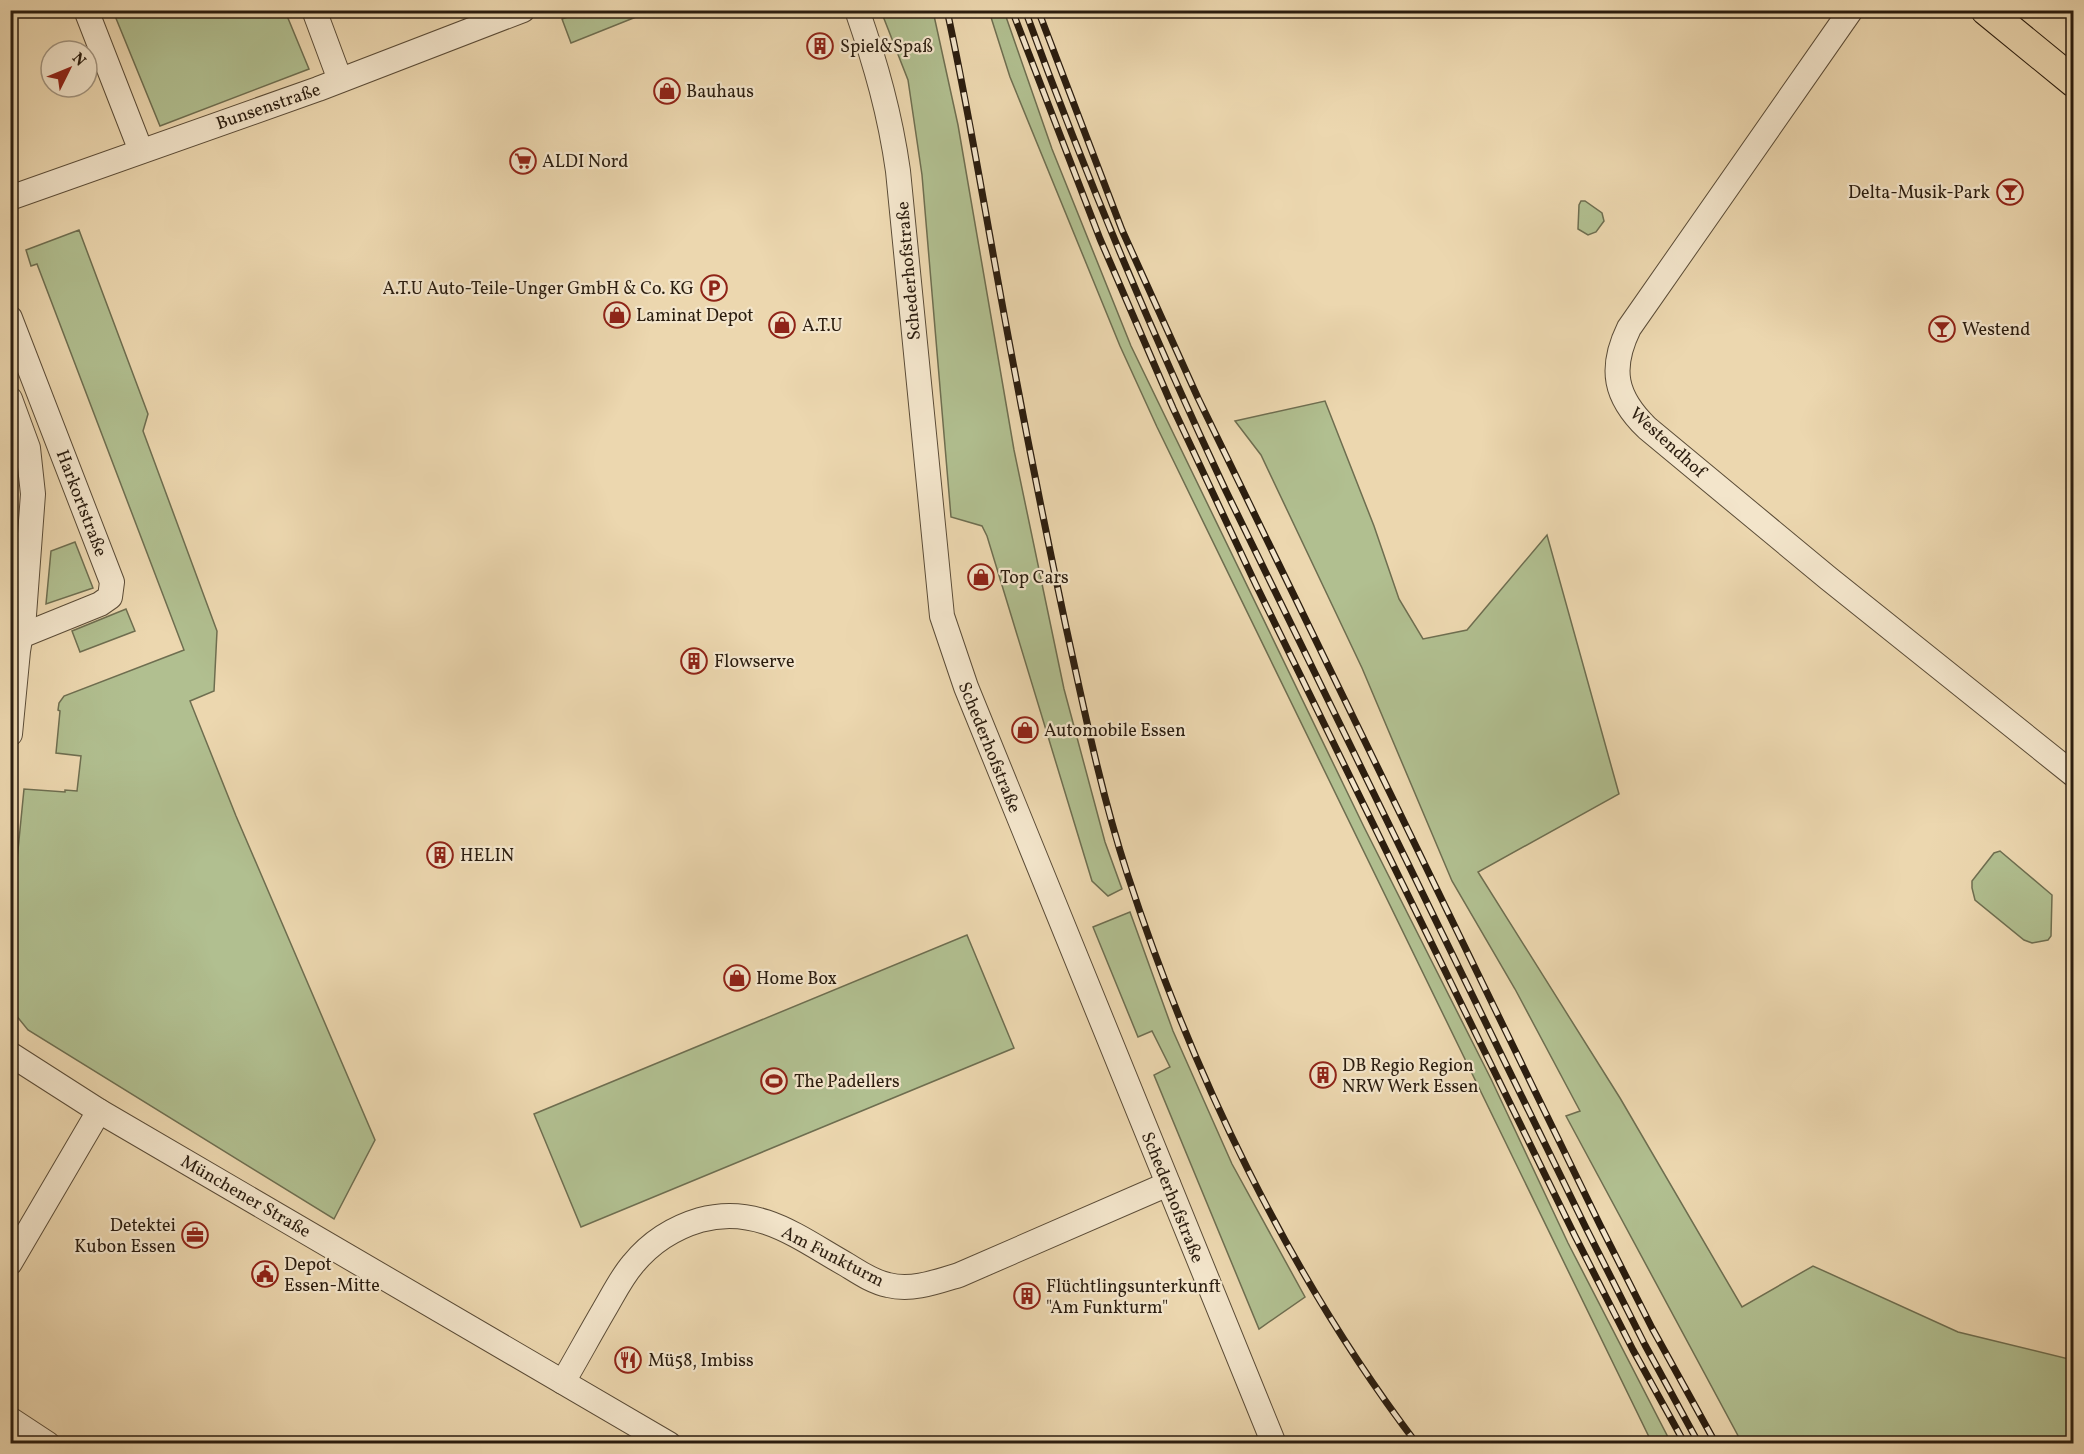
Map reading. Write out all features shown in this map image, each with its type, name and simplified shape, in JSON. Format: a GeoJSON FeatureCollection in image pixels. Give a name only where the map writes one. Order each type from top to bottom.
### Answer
{"type":"FeatureCollection","features":[{"type":"Feature","properties":{"kind":"main road"},"geometry":{"type":"LineString","coordinates":[[2017,10],[2073,57]]}},
{"type":"Feature","properties":{"kind":"main road"},"geometry":{"type":"LineString","coordinates":[[1987,11],[2073,82]]}},
{"type":"Feature","properties":{"kind":"street"},"geometry":{"type":"LineString","coordinates":[[86,10],[141,151]]}},
{"type":"Feature","properties":{"kind":"street"},"geometry":{"type":"LineString","coordinates":[[314,10],[340,80]]}},
{"type":"Feature","properties":{"kind":"street","name":"Bunsenstraße"},"geometry":{"type":"LineString","coordinates":[[10,198],[340,80],[471,20],[523,10]]}},
{"type":"Feature","properties":{"kind":"street","name":"Schederhofstraße"},"geometry":{"type":"LineString","coordinates":[[857,10],[886,104],[898,171],[942,616],[966,687],[1274,1443]]}},
{"type":"Feature","properties":{"kind":"street","name":"Westendhof"},"geometry":{"type":"LineString","coordinates":[[1851,10],[1629,328],[1620,346],[1617,377],[1627,404],[1636,418],[1647,428],[1828,578],[2073,775]]}},
{"type":"Feature","properties":{"kind":"street","name":"Harkortstraße"},"geometry":{"type":"LineString","coordinates":[[10,318],[112,582],[110,597],[100,604],[21,636]]}},
{"type":"Feature","properties":{"kind":"street","name":"Harkortstraße"},"geometry":{"type":"LineString","coordinates":[[10,399],[28,448],[33,494],[24,615],[10,734]]}},
{"type":"Feature","properties":{"kind":"street","name":"Münchener Straße"},"geometry":{"type":"LineString","coordinates":[[10,1054],[99,1111],[669,1443]]}},
{"type":"Feature","properties":{"kind":"street"},"geometry":{"type":"LineString","coordinates":[[10,1263],[99,1111]]}},
{"type":"Feature","properties":{"kind":"street","name":"Am Funkturm"},"geometry":{"type":"LineString","coordinates":[[563,1382],[633,1265],[657,1240],[685,1224],[718,1216],[738,1215],[758,1218],[791,1233],[873,1280],[888,1286],[909,1288],[959,1275],[1168,1184]]}},
{"type":"Feature","properties":{"kind":"street"},"geometry":{"type":"LineString","coordinates":[[10,1419],[48,1443]]}},
{"type":"Feature","properties":{"kind":"green space"},"geometry":{"type":"Polygon","coordinates":[[[113,11],[285,11],[309,69],[160,126],[113,11]]]}},
{"type":"Feature","properties":{"kind":"green space"},"geometry":{"type":"Polygon","coordinates":[[[585,11],[651,11],[571,43],[562,19],[585,11]]]}},
{"type":"Feature","properties":{"kind":"green space"},"geometry":{"type":"Polygon","coordinates":[[[881,11],[933,11],[958,125],[1014,450],[1064,689],[1105,842],[1122,889],[1108,896],[1092,881],[987,536],[982,526],[951,517],[922,175],[908,80],[881,11]]]}},
{"type":"Feature","properties":{"kind":"green space"},"geometry":{"type":"Polygon","coordinates":[[[989,11],[1004,11],[1052,149],[1131,346],[1364,827],[1491,1079],[1568,1243],[1671,1443],[1652,1443],[1157,427],[1120,346],[1010,77],[989,11]]]}},
{"type":"Feature","properties":{"kind":"green space"},"geometry":{"type":"Polygon","coordinates":[[[1581,201],[1585,201],[1602,213],[1604,221],[1596,232],[1588,235],[1578,229],[1581,201]]]}},
{"type":"Feature","properties":{"kind":"green space"},"geometry":{"type":"Polygon","coordinates":[[[79,230],[148,414],[143,431],[217,631],[214,691],[190,701],[236,816],[375,1140],[334,1219],[28,1030],[11,1009],[11,921],[24,789],[77,791],[81,756],[56,753],[59,703],[64,696],[184,650],[37,264],[31,266],[26,250],[79,230]]]}},
{"type":"Feature","properties":{"kind":"green space"},"geometry":{"type":"Polygon","coordinates":[[[1325,401],[1374,526],[1399,599],[1423,639],[1467,630],[1547,535],[1619,794],[1478,872],[1620,1098],[1742,1307],[1813,1266],[1958,1332],[2073,1360],[2073,1443],[1742,1443],[1566,1116],[1580,1111],[1515,989],[1452,881],[1362,668],[1261,455],[1235,421],[1325,401]]]}},
{"type":"Feature","properties":{"kind":"green space"},"geometry":{"type":"Polygon","coordinates":[[[75,542],[93,588],[46,604],[51,551],[75,542]]]}},
{"type":"Feature","properties":{"kind":"green space"},"geometry":{"type":"Polygon","coordinates":[[[126,609],[135,631],[80,652],[72,631],[126,609]]]}},
{"type":"Feature","properties":{"kind":"green space"},"geometry":{"type":"Polygon","coordinates":[[[2000,851],[2052,895],[2051,936],[2048,940],[2032,943],[2024,940],[1975,900],[1972,881],[1994,853],[2000,851]]]}},
{"type":"Feature","properties":{"kind":"green space"},"geometry":{"type":"Polygon","coordinates":[[[1130,912],[1173,1031],[1232,1164],[1305,1297],[1259,1329],[1154,1075],[1170,1067],[1152,1031],[1138,1037],[1093,927],[1130,912]]]}},
{"type":"Feature","properties":{"kind":"green space","name":"The Padellers"},"geometry":{"type":"Polygon","coordinates":[[[967,935],[1014,1048],[581,1227],[534,1114],[967,935]]]}},
{"type":"Feature","properties":{"kind":"railway"},"geometry":{"type":"LineString","coordinates":[[947,10],[1056,581],[1093,751],[1127,873],[1182,1023],[1248,1170],[1327,1312],[1370,1379],[1417,1444]]}},
{"type":"Feature","properties":{"kind":"railway"},"geometry":{"type":"LineString","coordinates":[[1012,10],[1100,239],[1173,408],[1256,585],[1575,1236],[1633,1350],[1685,1444]]}},
{"type":"Feature","properties":{"kind":"railway"},"geometry":{"type":"LineString","coordinates":[[1025,10],[1120,253],[1226,491],[1586,1228],[1645,1345],[1699,1444]]}},
{"type":"Feature","properties":{"kind":"railway"},"geometry":{"type":"LineString","coordinates":[[1038,10],[1122,230],[1198,398],[1600,1225],[1652,1328],[1716,1444]]}},
{"type":"Feature","properties":{"kind":"place","name":"Spiel&Spaß"},"geometry":{"type":"Point","coordinates":[820,46]}},
{"type":"Feature","properties":{"kind":"place","name":"Bauhaus"},"geometry":{"type":"Point","coordinates":[667,91]}},
{"type":"Feature","properties":{"kind":"place","name":"ALDI Nord"},"geometry":{"type":"Point","coordinates":[523,161]}},
{"type":"Feature","properties":{"kind":"place","name":"Delta-Musik-Park"},"geometry":{"type":"Point","coordinates":[2010,192]}},
{"type":"Feature","properties":{"kind":"place","name":"A.T.U Auto-Teile-Unger GmbH & Co. KG"},"geometry":{"type":"Point","coordinates":[714,288]}},
{"type":"Feature","properties":{"kind":"place","name":"Laminat Depot"},"geometry":{"type":"Point","coordinates":[617,315]}},
{"type":"Feature","properties":{"kind":"place","name":"A.T.U"},"geometry":{"type":"Point","coordinates":[782,325]}},
{"type":"Feature","properties":{"kind":"place","name":"Westend"},"geometry":{"type":"Point","coordinates":[1942,329]}},
{"type":"Feature","properties":{"kind":"place","name":"Top Cars"},"geometry":{"type":"Point","coordinates":[981,577]}},
{"type":"Feature","properties":{"kind":"place","name":"Flowserve"},"geometry":{"type":"Point","coordinates":[694,661]}},
{"type":"Feature","properties":{"kind":"place","name":"Automobile Essen"},"geometry":{"type":"Point","coordinates":[1025,730]}},
{"type":"Feature","properties":{"kind":"place","name":"HELIN"},"geometry":{"type":"Point","coordinates":[440,855]}},
{"type":"Feature","properties":{"kind":"place","name":"Home Box"},"geometry":{"type":"Point","coordinates":[737,978]}},
{"type":"Feature","properties":{"kind":"place","name":"DB Regio Region NRW Werk Essen"},"geometry":{"type":"Point","coordinates":[1323,1075]}},
{"type":"Feature","properties":{"kind":"place","name":"The Padellers"},"geometry":{"type":"Point","coordinates":[774,1081]}},
{"type":"Feature","properties":{"kind":"place","name":"Detektei Kubon Essen"},"geometry":{"type":"Point","coordinates":[195,1235]}},
{"type":"Feature","properties":{"kind":"place","name":"Depot Essen-Mitte"},"geometry":{"type":"Point","coordinates":[265,1274]}},
{"type":"Feature","properties":{"kind":"place","name":"Flüchtlingsunterkunft \"Am Funkturm\""},"geometry":{"type":"Point","coordinates":[1027,1296]}},
{"type":"Feature","properties":{"kind":"place","name":"Mü58, Imbiss"},"geometry":{"type":"Point","coordinates":[628,1360]}}]}
